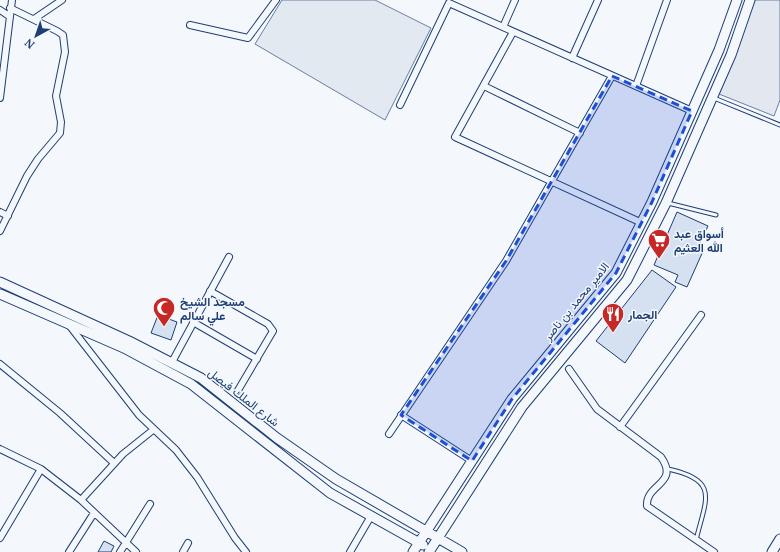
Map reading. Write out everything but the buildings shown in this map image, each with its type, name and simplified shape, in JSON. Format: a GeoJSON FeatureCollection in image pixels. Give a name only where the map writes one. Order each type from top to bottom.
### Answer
{"type":"FeatureCollection","features":[{"type":"Feature","properties":{"kind":"main road"},"geometry":{"type":"LineString","coordinates":[[736,1],[749,3]]}},
{"type":"Feature","properties":{"kind":"main road","name":"الامير محمد بن ناصر"},"geometry":{"type":"LineString","coordinates":[[413,552],[512,399],[616,273],[642,223],[719,50],[736,1]]}},
{"type":"Feature","properties":{"kind":"main road","name":"الامير محمد بن ناصر"},"geometry":{"type":"LineString","coordinates":[[432,551],[438,537],[522,407],[627,280],[666,203],[731,55],[749,3]]}},
{"type":"Feature","properties":{"kind":"main road","name":"شارع الملك فيصل"},"geometry":{"type":"LineString","coordinates":[[0,282],[172,362],[201,378],[278,438],[336,479],[427,530],[462,552]]}},
{"type":"Feature","properties":{"kind":"main road","name":"شارع الملك فيصل"},"geometry":{"type":"LineString","coordinates":[[0,294],[124,348],[191,384],[330,492],[432,551]]}},
{"type":"Feature","properties":{"kind":"main road"},"geometry":{"type":"LineString","coordinates":[[772,552],[780,539]]}},
{"type":"Feature","properties":{"kind":"street"},"geometry":{"type":"LineString","coordinates":[[0,98],[2,61],[12,0]]}},
{"type":"Feature","properties":{"kind":"street"},"geometry":{"type":"LineString","coordinates":[[34,19],[62,0]]}},
{"type":"Feature","properties":{"kind":"street"},"geometry":{"type":"LineString","coordinates":[[190,25],[245,39],[250,37],[276,0]]}},
{"type":"Feature","properties":{"kind":"street"},"geometry":{"type":"LineString","coordinates":[[503,27],[515,0]]}},
{"type":"Feature","properties":{"kind":"street"},"geometry":{"type":"LineString","coordinates":[[572,58],[598,0]]}},
{"type":"Feature","properties":{"kind":"street"},"geometry":{"type":"LineString","coordinates":[[636,86],[667,0]]}},
{"type":"Feature","properties":{"kind":"street"},"geometry":{"type":"LineString","coordinates":[[400,105],[449,3],[692,111]]}},
{"type":"Feature","properties":{"kind":"street"},"geometry":{"type":"LineString","coordinates":[[0,231],[27,176],[60,133],[61,122],[56,96],[56,87],[64,61],[65,42],[63,35],[57,31],[10,8]]}},
{"type":"Feature","properties":{"kind":"street"},"geometry":{"type":"LineString","coordinates":[[0,10],[9,16]]}},
{"type":"Feature","properties":{"kind":"street"},"geometry":{"type":"LineString","coordinates":[[514,32],[455,137],[642,223]]}},
{"type":"Feature","properties":{"kind":"street"},"geometry":{"type":"LineString","coordinates":[[389,434],[506,261],[553,182],[612,76]]}},
{"type":"Feature","properties":{"kind":"street"},"geometry":{"type":"LineString","coordinates":[[484,86],[580,133]]}},
{"type":"Feature","properties":{"kind":"street"},"geometry":{"type":"LineString","coordinates":[[0,212],[8,216]]}},
{"type":"Feature","properties":{"kind":"street"},"geometry":{"type":"LineString","coordinates":[[172,362],[229,257]]}},
{"type":"Feature","properties":{"kind":"street"},"geometry":{"type":"LineString","coordinates":[[210,291],[272,327],[272,335],[237,392]]}},
{"type":"Feature","properties":{"kind":"street"},"geometry":{"type":"LineString","coordinates":[[620,427],[701,315]]}},
{"type":"Feature","properties":{"kind":"street"},"geometry":{"type":"LineString","coordinates":[[193,322],[257,359]]}},
{"type":"Feature","properties":{"kind":"street"},"geometry":{"type":"LineString","coordinates":[[68,324],[135,410],[153,430],[176,450],[197,477],[235,538],[246,552]]}},
{"type":"Feature","properties":{"kind":"street"},"geometry":{"type":"LineString","coordinates":[[0,364],[60,413],[114,463]]}},
{"type":"Feature","properties":{"kind":"street"},"geometry":{"type":"LineString","coordinates":[[569,369],[597,409],[661,457],[668,470],[667,476],[646,500],[647,506],[714,552]]}},
{"type":"Feature","properties":{"kind":"street"},"geometry":{"type":"LineString","coordinates":[[401,415],[472,460]]}},
{"type":"Feature","properties":{"kind":"street"},"geometry":{"type":"LineString","coordinates":[[81,500],[114,463],[135,443],[153,430]]}},
{"type":"Feature","properties":{"kind":"street"},"geometry":{"type":"LineString","coordinates":[[0,449],[41,469],[81,500],[136,552]]}},
{"type":"Feature","properties":{"kind":"street"},"geometry":{"type":"LineString","coordinates":[[0,538],[41,469]]}},
{"type":"Feature","properties":{"kind":"street"},"geometry":{"type":"LineString","coordinates":[[120,552],[150,504]]}},
{"type":"Feature","properties":{"kind":"street"},"geometry":{"type":"LineString","coordinates":[[69,552],[94,513]]}},
{"type":"Feature","properties":{"kind":"street"},"geometry":{"type":"LineString","coordinates":[[350,552],[372,516]]}},
{"type":"Feature","properties":{"kind":"street"},"geometry":{"type":"LineString","coordinates":[[183,552],[188,543]]}},
{"type":"Feature","properties":{"kind":"lane"},"geometry":{"type":"LineString","coordinates":[[712,98],[780,125]]}},
{"type":"Feature","properties":{"kind":"lane"},"geometry":{"type":"LineString","coordinates":[[666,203],[716,215]]}},
{"type":"Feature","properties":{"kind":"lane"},"geometry":{"type":"LineString","coordinates":[[668,470],[688,474],[695,478],[703,486],[706,495],[706,502],[696,540]]}},
{"type":"Feature","properties":{"kind":"highlighted area"},"geometry":{"type":"Polygon","coordinates":[[[612,76],[692,111],[652,202],[616,273],[512,399],[472,461],[401,415],[506,261],[612,76]]]}},
{"type":"Feature","properties":{"kind":"shaded area"},"geometry":{"type":"Polygon","coordinates":[[[282,0],[375,0],[431,28],[385,120],[255,44],[282,0]]]}},
{"type":"Feature","properties":{"kind":"shaded area"},"geometry":{"type":"Polygon","coordinates":[[[755,0],[780,0],[780,100],[774,116],[719,94],[755,0]]]}},
{"type":"Feature","properties":{"kind":"place","name":"أسواق عبد الله العثيم"},"geometry":{"type":"Point","coordinates":[659,260]}},
{"type":"Feature","properties":{"kind":"place","name":"مسجد الشيخ علي سالم"},"geometry":{"type":"Point","coordinates":[164,328]}},
{"type":"Feature","properties":{"kind":"place","name":"الجمار"},"geometry":{"type":"Point","coordinates":[613,334]}}]}
